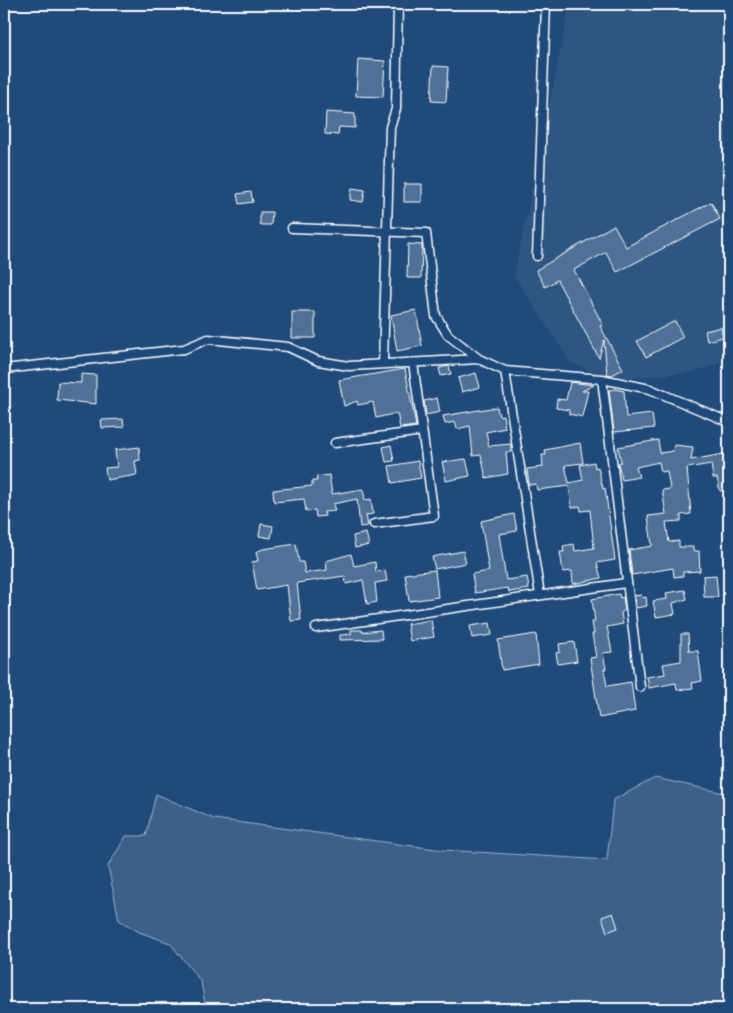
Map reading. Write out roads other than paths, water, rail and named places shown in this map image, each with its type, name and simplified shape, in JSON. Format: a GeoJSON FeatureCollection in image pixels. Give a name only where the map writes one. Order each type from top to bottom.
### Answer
{"type":"FeatureCollection","features":[{"type":"Feature","properties":{"kind":"street"},"geometry":{"type":"LineString","coordinates":[[383,363],[390,127],[396,109],[398,4]]}},
{"type":"Feature","properties":{"kind":"street"},"geometry":{"type":"LineString","coordinates":[[537,256],[546,4]]}},
{"type":"Feature","properties":{"kind":"street"},"geometry":{"type":"LineString","coordinates":[[292,228],[426,233],[436,316],[448,335],[479,359],[505,370],[602,378],[650,388],[729,422]]}},
{"type":"Feature","properties":{"kind":"street"},"geometry":{"type":"LineString","coordinates":[[4,369],[184,348],[208,339],[288,347],[318,362],[349,366],[479,359]]}},
{"type":"Feature","properties":{"kind":"street"},"geometry":{"type":"LineString","coordinates":[[374,524],[434,516],[413,363]]}},
{"type":"Feature","properties":{"kind":"street"},"geometry":{"type":"LineString","coordinates":[[505,370],[540,595]]}},
{"type":"Feature","properties":{"kind":"street"},"geometry":{"type":"LineString","coordinates":[[602,378],[640,687]]}},
{"type":"Feature","properties":{"kind":"street"},"geometry":{"type":"LineString","coordinates":[[335,443],[422,431]]}},
{"type":"Feature","properties":{"kind":"street"},"geometry":{"type":"LineString","coordinates":[[316,628],[626,583]]}}]}
